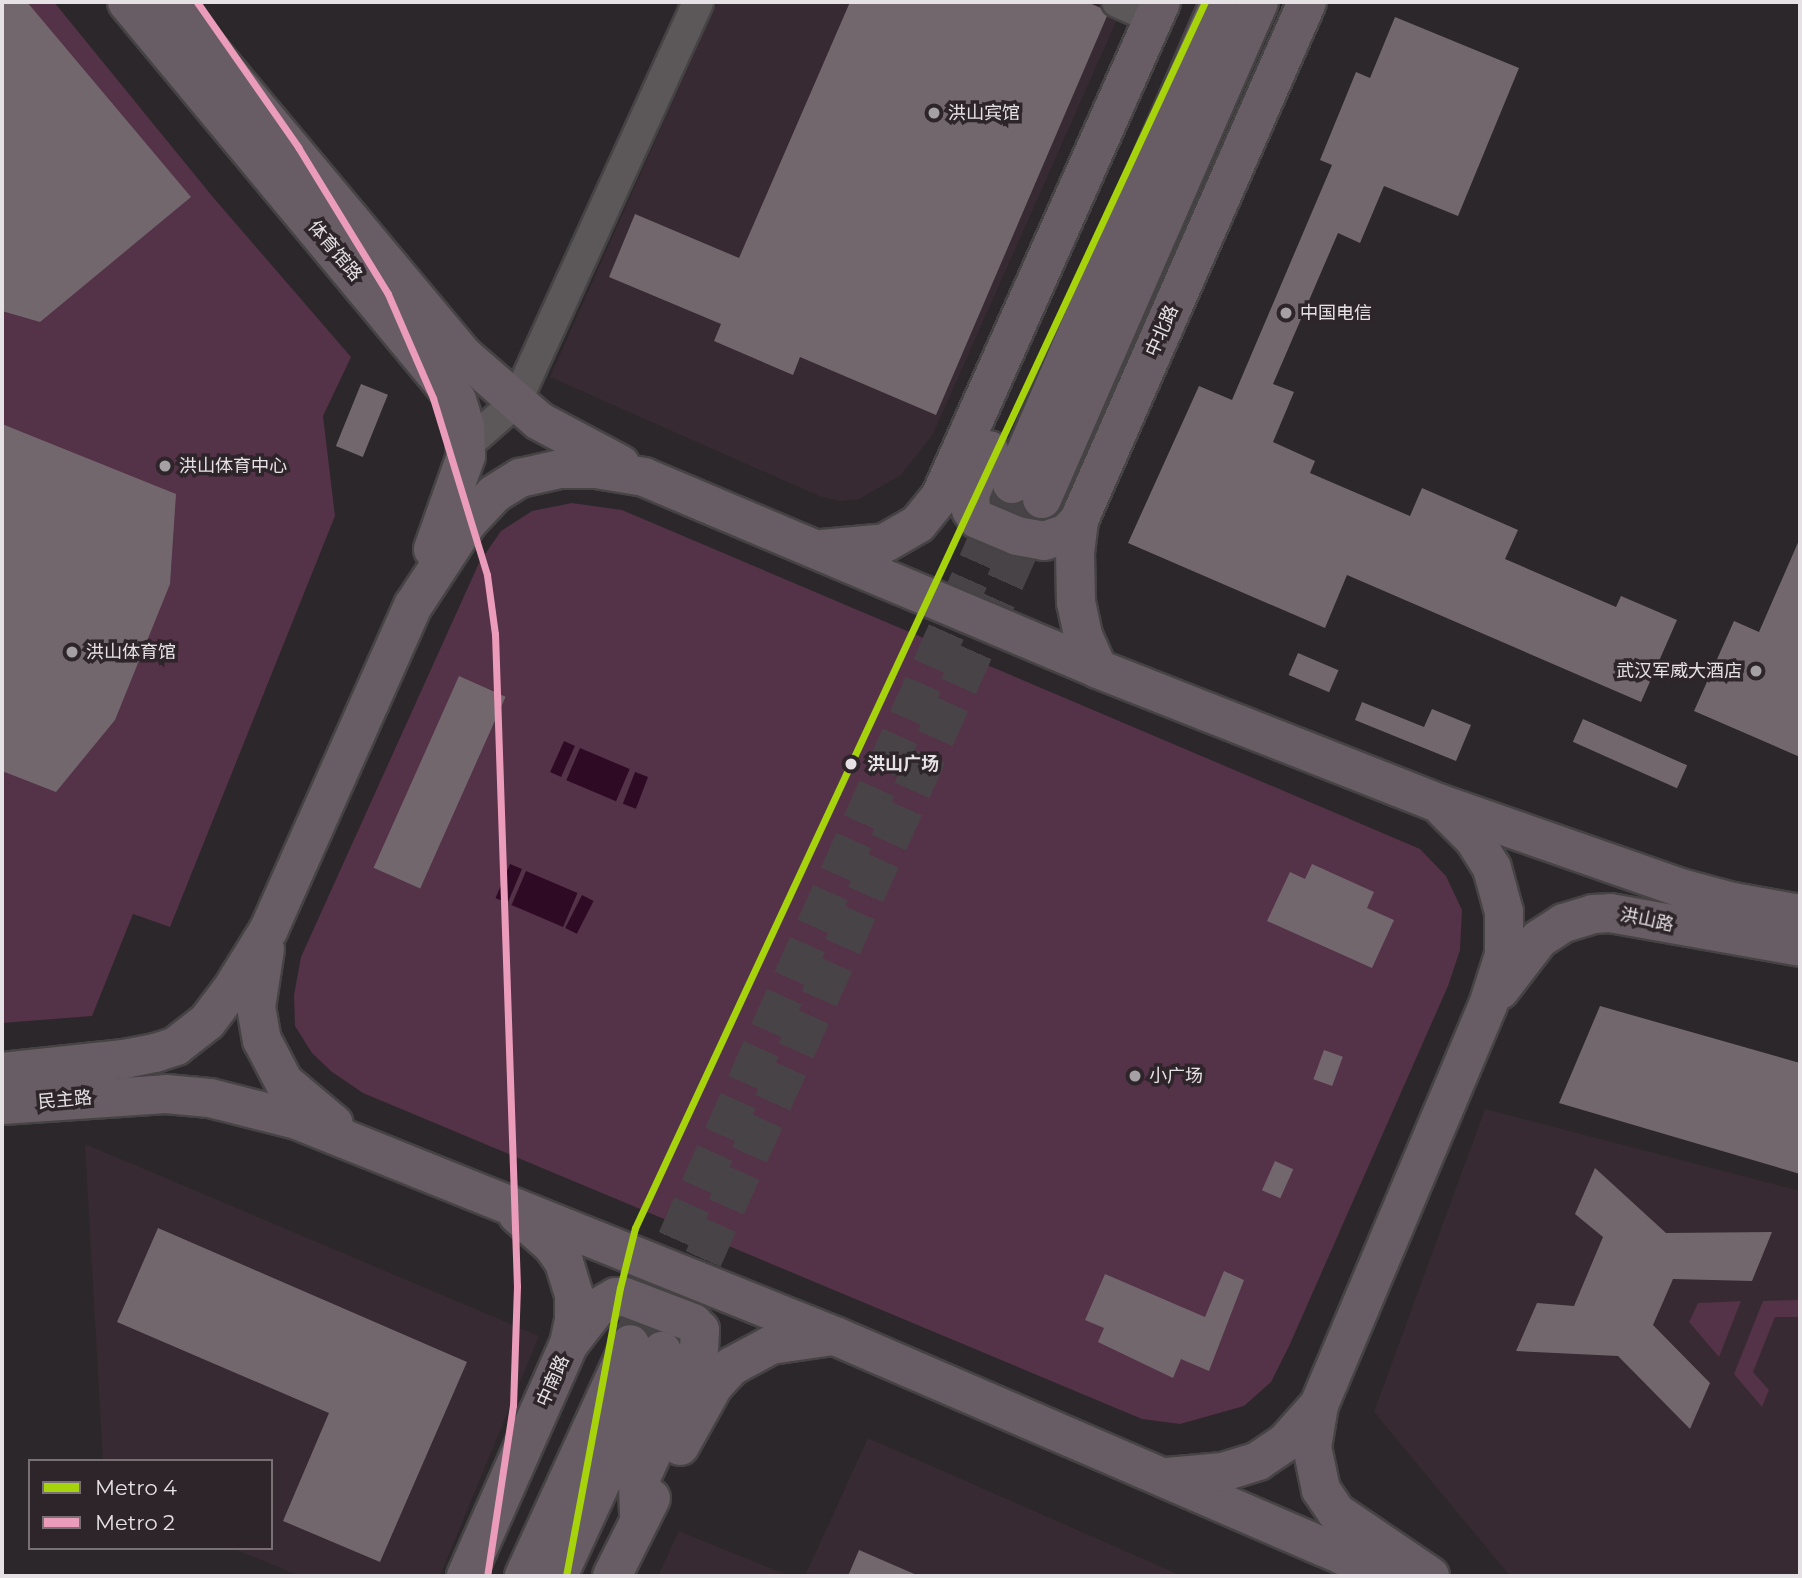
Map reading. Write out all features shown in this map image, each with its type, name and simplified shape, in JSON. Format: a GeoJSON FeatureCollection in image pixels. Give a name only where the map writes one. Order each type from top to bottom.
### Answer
{"type":"FeatureCollection","features":[{"type":"Feature","properties":{"kind":"main road","name":"体育馆路"},"geometry":{"type":"LineString","coordinates":[[127,2],[450,389],[461,410],[467,445],[462,470],[413,606]]}},
{"type":"Feature","properties":{"kind":"main road","name":"体育馆路"},"geometry":{"type":"LineString","coordinates":[[169,2],[463,354],[516,402],[550,427],[644,477]]}},
{"type":"Feature","properties":{"kind":"main road"},"geometry":{"type":"LineString","coordinates":[[1220,2],[1027,491],[1259,2]]}},
{"type":"Feature","properties":{"kind":"main road","name":"中北路"},"geometry":{"type":"LineString","coordinates":[[1098,669],[1083,635],[1076,603],[1075,553],[1079,520],[1307,2]]}},
{"type":"Feature","properties":{"kind":"main road"},"geometry":{"type":"LineString","coordinates":[[816,550],[885,543],[918,524],[940,498],[1157,10]]}},
{"type":"Feature","properties":{"kind":"main road"},"geometry":{"type":"LineString","coordinates":[[994,378],[1001,424],[971,488],[970,504],[973,515],[1017,536],[1044,541],[1067,533],[1079,520]]}},
{"type":"Feature","properties":{"kind":"main road"},"geometry":{"type":"LineString","coordinates":[[127,1077],[200,1028],[230,992],[269,929],[413,606],[468,522],[506,485],[540,472],[576,468],[644,477],[1098,669],[1438,803],[1617,867],[1733,902],[1800,914]]}},
{"type":"Feature","properties":{"kind":"main road"},"geometry":{"type":"LineString","coordinates":[[1430,1576],[1344,1518],[1326,1500],[1317,1479],[1312,1447],[1318,1405],[1488,1005],[1504,955],[1506,930],[1499,887],[1492,868],[1473,838],[1438,803]]}},
{"type":"Feature","properties":{"kind":"main road","name":"洪山路"},"geometry":{"type":"LineString","coordinates":[[1488,1005],[1539,939],[1564,923],[1593,914],[1610,913],[1800,947]]}},
{"type":"Feature","properties":{"kind":"main road"},"geometry":{"type":"LineString","coordinates":[[269,929],[257,1007],[262,1040],[284,1082],[306,1104],[359,1143]]}},
{"type":"Feature","properties":{"kind":"main road","name":"民主路"},"geometry":{"type":"LineString","coordinates":[[2,1072],[127,1077]]}},
{"type":"Feature","properties":{"kind":"main road"},"geometry":{"type":"LineString","coordinates":[[127,1077],[297,1120],[359,1143],[835,1336],[1342,1555],[1383,1576]]}},
{"type":"Feature","properties":{"kind":"main road","name":"民主路"},"geometry":{"type":"LineString","coordinates":[[2,1105],[127,1077]]}},
{"type":"Feature","properties":{"kind":"main road","name":"中南路"},"geometry":{"type":"LineString","coordinates":[[466,1576],[569,1344],[574,1295],[564,1262],[553,1247],[500,1200]]}},
{"type":"Feature","properties":{"kind":"main road"},"geometry":{"type":"LineString","coordinates":[[569,1344],[597,1308],[616,1297],[625,1297],[693,1323],[701,1329],[699,1349],[638,1485],[639,1519]]}},
{"type":"Feature","properties":{"kind":"main road"},"geometry":{"type":"LineString","coordinates":[[612,1576],[639,1519],[714,1385],[732,1366],[771,1345],[835,1336]]}},
{"type":"Feature","properties":{"kind":"main road"},"geometry":{"type":"LineString","coordinates":[[524,1576],[646,1348],[558,1576]]}},
{"type":"Feature","properties":{"kind":"main road"},"geometry":{"type":"LineString","coordinates":[[1165,1478],[1223,1472],[1258,1461],[1286,1441],[1318,1405]]}},
{"type":"Feature","properties":{"kind":"street"},"geometry":{"type":"LineString","coordinates":[[467,445],[516,402],[698,2]]}},
{"type":"Feature","properties":{"kind":"street"},"geometry":{"type":"LineString","coordinates":[[1117,2],[1157,10]]}},
{"type":"Feature","properties":{"kind":"shaded area","name":"洪山体育中心"},"geometry":{"type":"Polygon","coordinates":[[[2,2],[54,2],[212,196],[351,357],[323,416],[335,516],[170,927],[133,914],[92,1016],[2,1023],[2,2]]]}},
{"type":"Feature","properties":{"kind":"shaded area"},"geometry":{"type":"Polygon","coordinates":[[[717,2],[1096,2],[1120,13],[933,434],[901,475],[859,499],[840,501],[819,496],[550,377],[717,2]]]}},
{"type":"Feature","properties":{"kind":"shaded area","name":"洪山广场"},"geometry":{"type":"Polygon","coordinates":[[[572,503],[622,510],[1420,849],[1446,876],[1462,910],[1460,950],[1448,986],[1290,1344],[1271,1382],[1244,1406],[1180,1424],[1142,1419],[363,1093],[332,1072],[312,1053],[295,1026],[294,995],[301,957],[479,563],[501,531],[532,511],[572,503]]]}},
{"type":"Feature","properties":{"kind":"shaded area"},"geometry":{"type":"Polygon","coordinates":[[[564,741],[575,746],[561,777],[550,772],[564,741]]]}},
{"type":"Feature","properties":{"kind":"shaded area"},"geometry":{"type":"Polygon","coordinates":[[[580,748],[630,769],[616,801],[566,780],[580,748]]]}},
{"type":"Feature","properties":{"kind":"shaded area"},"geometry":{"type":"Polygon","coordinates":[[[635,772],[648,777],[636,809],[623,804],[635,772]]]}},
{"type":"Feature","properties":{"kind":"shaded area"},"geometry":{"type":"Polygon","coordinates":[[[510,864],[522,869],[508,903],[496,898],[510,864]]]}},
{"type":"Feature","properties":{"kind":"shaded area"},"geometry":{"type":"Polygon","coordinates":[[[526,871],[578,893],[563,927],[512,905],[526,871]]]}},
{"type":"Feature","properties":{"kind":"shaded area"},"geometry":{"type":"Polygon","coordinates":[[[582,895],[594,901],[577,934],[565,928],[582,895]]]}},
{"type":"Feature","properties":{"kind":"shaded area"},"geometry":{"type":"Polygon","coordinates":[[[1485,1109],[1800,1191],[1800,1576],[1510,1576],[1374,1412],[1485,1109]]]}},
{"type":"Feature","properties":{"kind":"shaded area"},"geometry":{"type":"Polygon","coordinates":[[[85,1144],[539,1336],[440,1576],[300,1576],[237,1550],[273,1550],[273,1459],[103,1459],[85,1144]]]}},
{"type":"Feature","properties":{"kind":"shaded area"},"geometry":{"type":"Polygon","coordinates":[[[1800,1300],[1799,1317],[1775,1317],[1753,1372],[1769,1390],[1762,1407],[1734,1374],[1763,1301],[1800,1300]]]}},
{"type":"Feature","properties":{"kind":"shaded area"},"geometry":{"type":"Polygon","coordinates":[[[1741,1301],[1719,1357],[1689,1322],[1698,1303],[1741,1301]]]}},
{"type":"Feature","properties":{"kind":"shaded area"},"geometry":{"type":"Polygon","coordinates":[[[868,1438],[1182,1576],[805,1576],[868,1438]]]}},
{"type":"Feature","properties":{"kind":"shaded area"},"geometry":{"type":"Polygon","coordinates":[[[679,1531],[789,1576],[658,1576],[679,1531]]]}},
{"type":"Feature","properties":{"kind":"building"},"geometry":{"type":"Polygon","coordinates":[[[2,2],[27,2],[191,197],[40,322],[2,311],[2,2]]]}},
{"type":"Feature","properties":{"kind":"building","name":"洪山宾馆"},"geometry":{"type":"Polygon","coordinates":[[[850,2],[1087,2],[1101,8],[1107,16],[936,415],[800,357],[793,375],[714,341],[721,324],[609,277],[635,214],[739,258],[850,2]]]}},
{"type":"Feature","properties":{"kind":"building"},"geometry":{"type":"Polygon","coordinates":[[[1395,17],[1519,68],[1458,216],[1384,186],[1360,243],[1338,233],[1273,384],[1294,392],[1273,442],[1315,461],[1310,473],[1410,516],[1422,488],[1518,530],[1505,559],[1616,607],[1621,596],[1677,620],[1641,702],[1347,575],[1325,628],[1128,543],[1199,386],[1232,400],[1332,165],[1320,160],[1356,72],[1370,78],[1395,17]]]}},
{"type":"Feature","properties":{"kind":"building"},"geometry":{"type":"Polygon","coordinates":[[[361,384],[388,395],[363,457],[336,446],[361,384]]]}},
{"type":"Feature","properties":{"kind":"building","name":"洪山体育馆"},"geometry":{"type":"Polygon","coordinates":[[[2,424],[176,494],[170,584],[115,720],[56,792],[2,771],[2,424]]]}},
{"type":"Feature","properties":{"kind":"building","name":"武汉军威大酒店"},"geometry":{"type":"Polygon","coordinates":[[[1800,538],[1800,757],[1694,711],[1734,621],[1759,632],[1800,538]]]}},
{"type":"Feature","properties":{"kind":"building"},"geometry":{"type":"Polygon","coordinates":[[[1298,653],[1339,670],[1329,692],[1289,675],[1298,653]]]}},
{"type":"Feature","properties":{"kind":"building"},"geometry":{"type":"Polygon","coordinates":[[[459,676],[506,697],[420,889],[374,868],[459,676]]]}},
{"type":"Feature","properties":{"kind":"building"},"geometry":{"type":"Polygon","coordinates":[[[1362,702],[1424,727],[1432,709],[1471,725],[1456,761],[1355,720],[1362,702]]]}},
{"type":"Feature","properties":{"kind":"building"},"geometry":{"type":"Polygon","coordinates":[[[1583,719],[1687,765],[1677,788],[1573,742],[1583,719]]]}},
{"type":"Feature","properties":{"kind":"building"},"geometry":{"type":"Polygon","coordinates":[[[1312,864],[1374,892],[1367,908],[1394,920],[1372,968],[1267,921],[1290,872],[1305,879],[1312,864]]]}},
{"type":"Feature","properties":{"kind":"building"},"geometry":{"type":"Polygon","coordinates":[[[1600,1006],[1800,1063],[1800,1174],[1559,1103],[1600,1006]]]}},
{"type":"Feature","properties":{"kind":"building"},"geometry":{"type":"Polygon","coordinates":[[[1324,1050],[1343,1057],[1332,1086],[1313,1079],[1324,1050]]]}},
{"type":"Feature","properties":{"kind":"building"},"geometry":{"type":"Polygon","coordinates":[[[1275,1161],[1293,1169],[1280,1198],[1262,1190],[1275,1161]]]}},
{"type":"Feature","properties":{"kind":"building"},"geometry":{"type":"Polygon","coordinates":[[[1595,1168],[1666,1233],[1772,1232],[1752,1281],[1673,1279],[1653,1325],[1710,1383],[1690,1429],[1618,1356],[1516,1351],[1537,1303],[1574,1306],[1603,1237],[1575,1214],[1595,1168]]]}},
{"type":"Feature","properties":{"kind":"building"},"geometry":{"type":"Polygon","coordinates":[[[158,1228],[467,1362],[380,1562],[283,1521],[329,1413],[117,1322],[158,1228]]]}},
{"type":"Feature","properties":{"kind":"building"},"geometry":{"type":"Polygon","coordinates":[[[1224,1271],[1244,1280],[1209,1371],[1181,1359],[1173,1378],[1098,1342],[1104,1328],[1085,1320],[1105,1274],[1205,1317],[1224,1271]]]}},
{"type":"Feature","properties":{"kind":"building"},"geometry":{"type":"Polygon","coordinates":[[[859,1550],[919,1576],[848,1576],[859,1550]]]}},
{"type":"Feature","properties":{"kind":"tunnel"},"geometry":{"type":"LineString","coordinates":[[630,1344],[1012,484]]}},
{"type":"Feature","properties":{"kind":"tunnel"},"geometry":{"type":"LineString","coordinates":[[680,1311],[1042,499]]}},
{"type":"Feature","properties":{"kind":"metro line","name":"2"},"geometry":{"type":"LineString","coordinates":[[197,2],[298,147],[388,294],[433,398],[487,575],[495,634],[517,1286],[513,1405],[487,1576]]}},
{"type":"Feature","properties":{"kind":"metro line","name":"4"},"geometry":{"type":"LineString","coordinates":[[566,1576],[620,1288],[635,1228],[1205,2]]}},
{"type":"Feature","properties":{"kind":"place","name":"洪山宾馆"},"geometry":{"type":"Point","coordinates":[934,113]}},
{"type":"Feature","properties":{"kind":"place","name":"中国电信"},"geometry":{"type":"Point","coordinates":[1286,313]}},
{"type":"Feature","properties":{"kind":"place","name":"洪山体育中心"},"geometry":{"type":"Point","coordinates":[165,466]}},
{"type":"Feature","properties":{"kind":"place","name":"洪山体育馆"},"geometry":{"type":"Point","coordinates":[72,652]}},
{"type":"Feature","properties":{"kind":"place","name":"武汉军威大酒店"},"geometry":{"type":"Point","coordinates":[1756,671]}},
{"type":"Feature","properties":{"kind":"place","name":"洪山广场"},"geometry":{"type":"Point","coordinates":[851,764]}},
{"type":"Feature","properties":{"kind":"place","name":"小广场"},"geometry":{"type":"Point","coordinates":[1135,1076]}}]}
